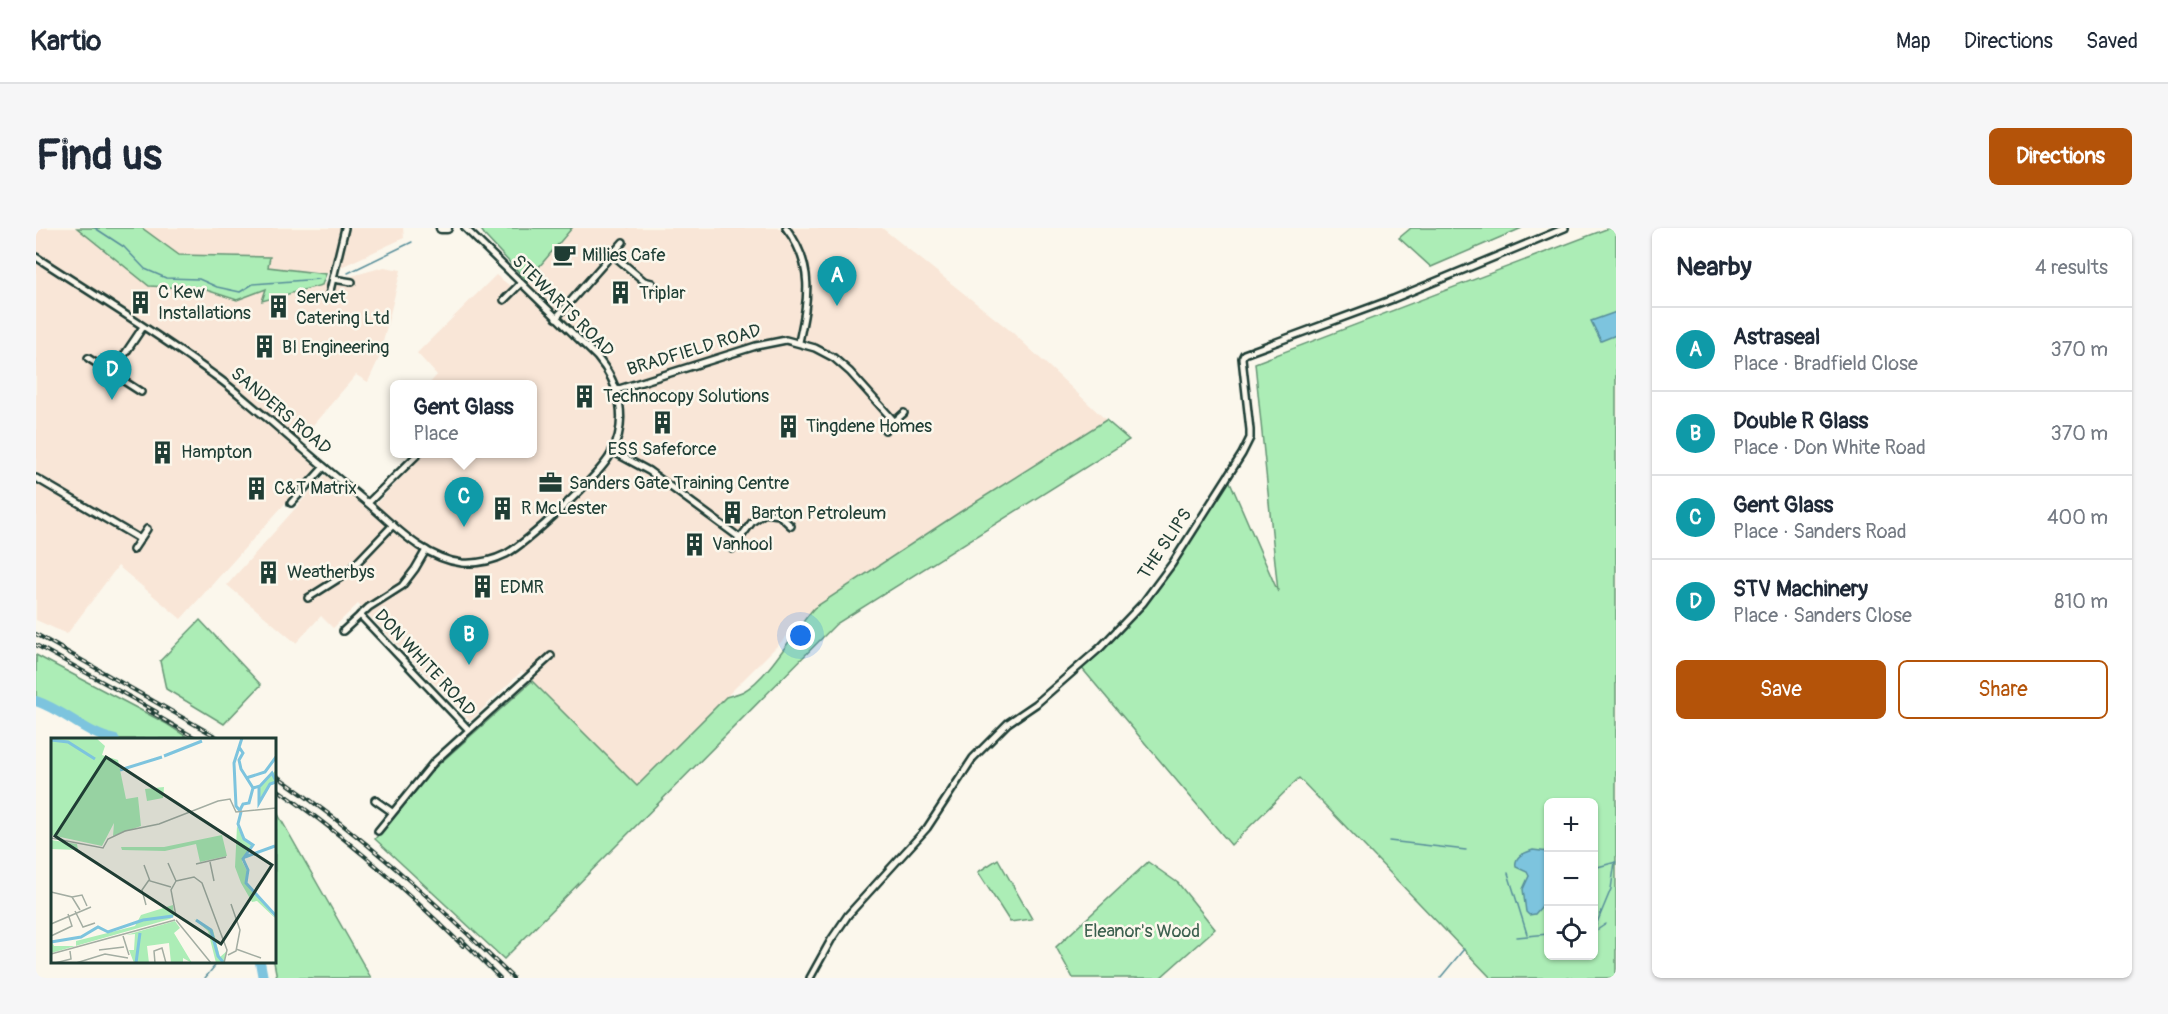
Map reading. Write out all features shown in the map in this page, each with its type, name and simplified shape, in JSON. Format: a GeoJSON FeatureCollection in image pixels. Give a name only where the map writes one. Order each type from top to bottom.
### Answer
{"type":"FeatureCollection","features":[{"type":"Feature","properties":{"kind":"main road"},"geometry":{"type":"LineString","coordinates":[[441,228],[447,228]]}},
{"type":"Feature","properties":{"kind":"street"},"geometry":{"type":"LineString","coordinates":[[329,295],[345,228]]}},
{"type":"Feature","properties":{"kind":"street","name":"STEWARTS ROAD"},"geometry":{"type":"LineString","coordinates":[[465,228],[604,366],[620,403],[620,420],[612,451]]}},
{"type":"Feature","properties":{"kind":"street"},"geometry":{"type":"LineString","coordinates":[[786,228],[801,252],[807,273],[807,292],[799,342]]}},
{"type":"Feature","properties":{"kind":"street","name":"THE SLIPS"},"geometry":{"type":"LineString","coordinates":[[810,978],[848,915],[927,828],[974,758],[1008,723],[1036,704],[1101,648],[1143,603],[1166,573],[1250,438],[1242,358],[1244,354],[1393,299],[1565,228]]}},
{"type":"Feature","properties":{"kind":"street"},"geometry":{"type":"LineString","coordinates":[[556,318],[623,242]]}},
{"type":"Feature","properties":{"kind":"street"},"geometry":{"type":"LineString","coordinates":[[612,254],[644,281],[652,283]]}},
{"type":"Feature","properties":{"kind":"street","name":"SANDERS ROAD"},"geometry":{"type":"LineString","coordinates":[[36,257],[216,375],[393,525],[426,550],[446,560],[464,563],[485,562],[506,554],[524,541],[589,480],[612,451]]}},
{"type":"Feature","properties":{"kind":"street"},"geometry":{"type":"LineString","coordinates":[[333,279],[352,282]]}},
{"type":"Feature","properties":{"kind":"street"},"geometry":{"type":"LineString","coordinates":[[504,300],[520,284]]}},
{"type":"Feature","properties":{"kind":"street"},"geometry":{"type":"LineString","coordinates":[[112,373],[143,327]]}},
{"type":"Feature","properties":{"kind":"street","name":"BRADFIELD ROAD"},"geometry":{"type":"LineString","coordinates":[[616,390],[756,346],[786,340],[799,342],[822,352],[841,364],[894,421]]}},
{"type":"Feature","properties":{"kind":"street"},"geometry":{"type":"LineString","coordinates":[[88,358],[141,392]]}},
{"type":"Feature","properties":{"kind":"street"},"geometry":{"type":"LineString","coordinates":[[885,430],[904,413]]}},
{"type":"Feature","properties":{"kind":"street"},"geometry":{"type":"LineString","coordinates":[[612,451],[649,471],[740,538]]}},
{"type":"Feature","properties":{"kind":"street"},"geometry":{"type":"LineString","coordinates":[[368,503],[413,458]]}},
{"type":"Feature","properties":{"kind":"street"},"geometry":{"type":"LineString","coordinates":[[291,503],[324,466]]}},
{"type":"Feature","properties":{"kind":"street"},"geometry":{"type":"LineString","coordinates":[[36,478],[140,539]]}},
{"type":"Feature","properties":{"kind":"street"},"geometry":{"type":"LineString","coordinates":[[732,549],[752,522],[765,513],[778,515],[791,526]]}},
{"type":"Feature","properties":{"kind":"street"},"geometry":{"type":"LineString","coordinates":[[308,598],[346,573],[393,525]]}},
{"type":"Feature","properties":{"kind":"street"},"geometry":{"type":"LineString","coordinates":[[133,550],[147,529]]}},
{"type":"Feature","properties":{"kind":"street","name":"DON WHITE ROAD"},"geometry":{"type":"LineString","coordinates":[[343,631],[369,607],[402,586],[426,550]]}},
{"type":"Feature","properties":{"kind":"street","name":"DON WHITE ROAD"},"geometry":{"type":"LineString","coordinates":[[360,615],[469,730]]}},
{"type":"Feature","properties":{"kind":"street","name":"DON WHITE ROAD"},"geometry":{"type":"LineString","coordinates":[[378,831],[424,773],[551,656]]}},
{"type":"Feature","properties":{"kind":"street"},"geometry":{"type":"LineString","coordinates":[[375,800],[392,812]]}},
{"type":"Feature","properties":{"kind":"shaded area"},"geometry":{"type":"Polygon","coordinates":[[[36,228],[77,228],[149,286],[203,289],[237,300],[267,289],[262,301],[384,267],[401,270],[379,358],[368,382],[356,375],[294,447],[318,467],[181,619],[118,566],[67,634],[36,620],[36,228]]]}},
{"type":"Feature","properties":{"kind":"shaded area"},"geometry":{"type":"Polygon","coordinates":[[[142,228],[403,228],[404,238],[326,274],[267,267],[270,257],[179,255],[142,228]]]}},
{"type":"Feature","properties":{"kind":"shaded area"},"geometry":{"type":"Polygon","coordinates":[[[572,228],[882,228],[1012,332],[1106,420],[960,512],[824,602],[800,623],[637,786],[522,671],[470,721],[358,604],[333,628],[321,616],[296,643],[227,585],[326,474],[369,511],[420,458],[537,458],[537,380],[433,380],[437,375],[417,353],[496,275],[518,292],[572,228]]]}},
{"type":"Feature","properties":{"kind":"green space"},"geometry":{"type":"Polygon","coordinates":[[[77,228],[142,228],[179,255],[270,257],[268,267],[326,274],[322,285],[262,301],[266,289],[237,300],[203,289],[149,286],[77,228]]]}},
{"type":"Feature","properties":{"kind":"green space"},"geometry":{"type":"Polygon","coordinates":[[[480,228],[572,228],[527,281],[480,228]]]}},
{"type":"Feature","properties":{"kind":"green space"},"geometry":{"type":"Polygon","coordinates":[[[1411,228],[1522,228],[1431,267],[1399,238],[1411,228]]]}},
{"type":"Feature","properties":{"kind":"green space"},"geometry":{"type":"Polygon","coordinates":[[[1609,228],[1616,228],[1616,978],[1491,978],[1299,778],[1231,845],[1080,666],[1143,603],[1228,477],[1278,592],[1255,363],[1609,228]]]}},
{"type":"Feature","properties":{"kind":"green space"},"geometry":{"type":"Polygon","coordinates":[[[1106,420],[1129,440],[836,624],[504,959],[375,839],[428,774],[532,681],[637,786],[726,697],[744,691],[763,675],[814,608],[1106,420]]]}},
{"type":"Feature","properties":{"kind":"green space"},"geometry":{"type":"Polygon","coordinates":[[[200,620],[261,685],[224,724],[166,689],[160,661],[200,620]]]}},
{"type":"Feature","properties":{"kind":"green space"},"geometry":{"type":"Polygon","coordinates":[[[36,655],[167,724],[188,738],[108,738],[93,732],[54,708],[36,701],[36,655]]]}},
{"type":"Feature","properties":{"kind":"green space"},"geometry":{"type":"Polygon","coordinates":[[[276,811],[371,978],[277,978],[274,963],[276,963],[276,811]]]}},
{"type":"Feature","properties":{"kind":"green space"},"geometry":{"type":"Polygon","coordinates":[[[998,859],[1032,919],[1010,922],[978,872],[998,859]]]}},
{"type":"Feature","properties":{"kind":"green space","name":"Eleanor's Wood"},"geometry":{"type":"Polygon","coordinates":[[[1148,862],[1178,883],[1215,929],[1160,978],[1073,978],[1056,947],[1148,862]]]}},
{"type":"Feature","properties":{"kind":"water"},"geometry":{"type":"Polygon","coordinates":[[[1616,312],[1616,335],[1601,341],[1591,321],[1616,312]]]}},
{"type":"Feature","properties":{"kind":"water"},"geometry":{"type":"Polygon","coordinates":[[[1544,851],[1544,906],[1535,914],[1529,915],[1526,912],[1523,889],[1529,876],[1527,872],[1516,867],[1517,860],[1526,852],[1544,851]]]}},
{"type":"Feature","properties":{"kind":"waterway"},"geometry":{"type":"LineString","coordinates":[[95,228],[124,247],[145,269],[166,278],[199,279],[217,287],[240,292],[253,284],[319,279]]}},
{"type":"Feature","properties":{"kind":"waterway"},"geometry":{"type":"LineString","coordinates":[[348,273],[412,242]]}},
{"type":"Feature","properties":{"kind":"waterway"},"geometry":{"type":"LineString","coordinates":[[36,701],[94,733],[108,738]]}},
{"type":"Feature","properties":{"kind":"waterway"},"geometry":{"type":"LineString","coordinates":[[1389,841],[1466,850]]}},
{"type":"Feature","properties":{"kind":"waterway"},"geometry":{"type":"LineString","coordinates":[[1598,920],[1611,889],[1615,862]]}},
{"type":"Feature","properties":{"kind":"waterway"},"geometry":{"type":"LineString","coordinates":[[1598,867],[1616,862]]}},
{"type":"Feature","properties":{"kind":"waterway"},"geometry":{"type":"LineString","coordinates":[[1508,873],[1527,934]]}},
{"type":"Feature","properties":{"kind":"waterway"},"geometry":{"type":"LineString","coordinates":[[1598,929],[1606,924]]}},
{"type":"Feature","properties":{"kind":"waterway"},"geometry":{"type":"LineString","coordinates":[[1517,937],[1544,934]]}},
{"type":"Feature","properties":{"kind":"waterway"},"geometry":{"type":"LineString","coordinates":[[1440,978],[1464,949]]}},
{"type":"Feature","properties":{"kind":"waterway"},"geometry":{"type":"LineString","coordinates":[[205,978],[217,963]]}},
{"type":"Feature","properties":{"kind":"waterway"},"geometry":{"type":"LineString","coordinates":[[260,963],[263,978]]}},
{"type":"Feature","properties":{"kind":"railway"},"geometry":{"type":"LineString","coordinates":[[36,634],[218,738]]}},
{"type":"Feature","properties":{"kind":"railway"},"geometry":{"type":"LineString","coordinates":[[36,645],[157,712]]}},
{"type":"Feature","properties":{"kind":"railway"},"geometry":{"type":"LineString","coordinates":[[147,710],[196,738]]}},
{"type":"Feature","properties":{"kind":"railway"},"geometry":{"type":"LineString","coordinates":[[276,775],[368,845],[456,923],[513,978]]}},
{"type":"Feature","properties":{"kind":"railway"},"geometry":{"type":"LineString","coordinates":[[276,788],[372,862],[463,946]]}},
{"type":"Feature","properties":{"kind":"railway"},"geometry":{"type":"LineString","coordinates":[[461,939],[500,978]]}},
{"type":"Feature","properties":{"kind":"place","name":"Millies Cafe"},"geometry":{"type":"Point","coordinates":[564,255]}},
{"type":"Feature","properties":{"kind":"place","name":"Triplar"},"geometry":{"type":"Point","coordinates":[621,293]}},
{"type":"Feature","properties":{"kind":"place","name":"C Kew Installations"},"geometry":{"type":"Point","coordinates":[140,302]}},
{"type":"Feature","properties":{"kind":"place","name":"Astraseal"},"geometry":{"type":"Point","coordinates":[837,306]}},
{"type":"Feature","properties":{"kind":"place","name":"Servet Catering Ltd"},"geometry":{"type":"Point","coordinates":[278,307]}},
{"type":"Feature","properties":{"kind":"place","name":"BI Engineering"},"geometry":{"type":"Point","coordinates":[264,347]}},
{"type":"Feature","properties":{"kind":"place","name":"Technocopy Solutions"},"geometry":{"type":"Point","coordinates":[585,396]}},
{"type":"Feature","properties":{"kind":"place","name":"STV Machinery"},"geometry":{"type":"Point","coordinates":[112,400]}},
{"type":"Feature","properties":{"kind":"place","name":"ESS Safeforce"},"geometry":{"type":"Point","coordinates":[662,423]}},
{"type":"Feature","properties":{"kind":"place","name":"Tingdene Homes"},"geometry":{"type":"Point","coordinates":[788,426]}},
{"type":"Feature","properties":{"kind":"place","name":"Hampton"},"geometry":{"type":"Point","coordinates":[163,452]}},
{"type":"Feature","properties":{"kind":"place","name":"Sanders Gate Training Centre"},"geometry":{"type":"Point","coordinates":[551,483]}},
{"type":"Feature","properties":{"kind":"place","name":"C&T Matrix"},"geometry":{"type":"Point","coordinates":[256,488]}},
{"type":"Feature","properties":{"kind":"place","name":"R McLester"},"geometry":{"type":"Point","coordinates":[503,508]}},
{"type":"Feature","properties":{"kind":"place","name":"Barton Petroleum"},"geometry":{"type":"Point","coordinates":[733,513]}},
{"type":"Feature","properties":{"kind":"place","name":"Gent Glass"},"geometry":{"type":"Point","coordinates":[464,527]}},
{"type":"Feature","properties":{"kind":"place","name":"Vanhool"},"geometry":{"type":"Point","coordinates":[694,544]}},
{"type":"Feature","properties":{"kind":"place","name":"Weatherbys"},"geometry":{"type":"Point","coordinates":[269,572]}},
{"type":"Feature","properties":{"kind":"place","name":"EDMR"},"geometry":{"type":"Point","coordinates":[482,587]}},
{"type":"Feature","properties":{"kind":"place","name":"Double R Glass"},"geometry":{"type":"Point","coordinates":[469,665]}}]}
